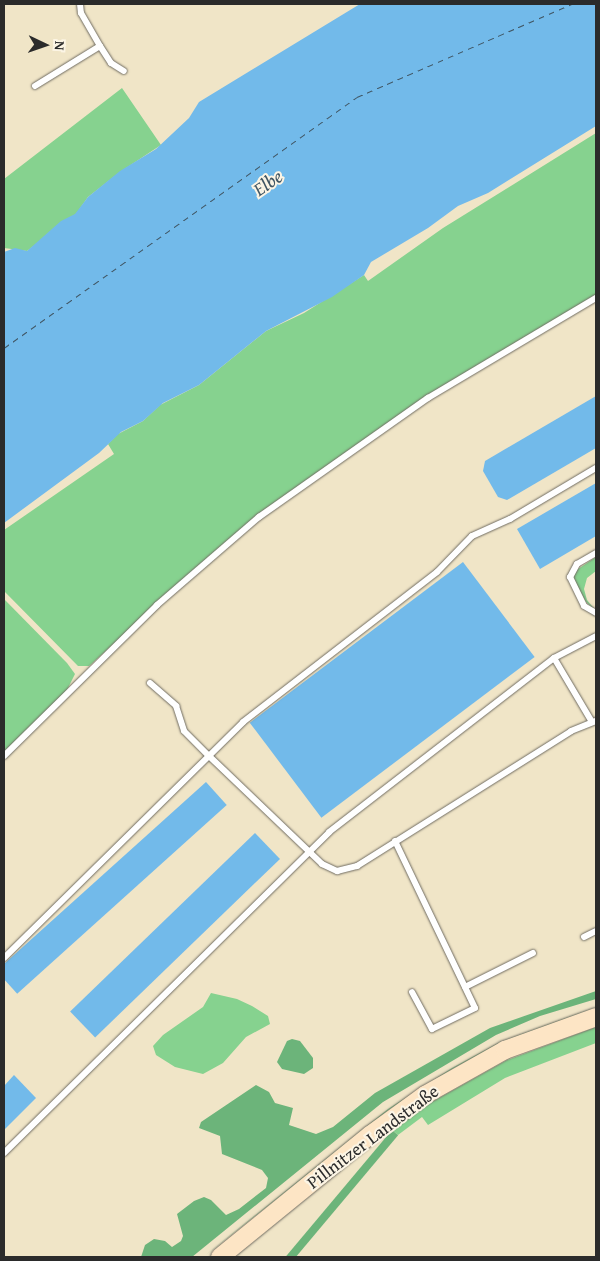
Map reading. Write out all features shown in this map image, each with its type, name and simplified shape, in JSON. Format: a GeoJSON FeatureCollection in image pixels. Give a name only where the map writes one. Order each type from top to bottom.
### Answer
{"type":"FeatureCollection","features":[{"type":"Feature","properties":{"kind":"main road","name":"Pillnitzer Landstraße"},"geometry":{"type":"LineString","coordinates":[[220,1257],[370,1135],[425,1095],[506,1050],[596,1017]]}},
{"type":"Feature","properties":{"kind":"lane"},"geometry":{"type":"LineString","coordinates":[[80,4],[81,13],[111,63],[124,71]]}},
{"type":"Feature","properties":{"kind":"lane"},"geometry":{"type":"LineString","coordinates":[[35,86],[100,46]]}},
{"type":"Feature","properties":{"kind":"lane"},"geometry":{"type":"LineString","coordinates":[[4,756],[157,605],[259,517],[428,398],[596,298]]}},
{"type":"Feature","properties":{"kind":"lane"},"geometry":{"type":"LineString","coordinates":[[4,958],[243,722],[437,572],[472,536],[510,519],[596,468]]}},
{"type":"Feature","properties":{"kind":"lane"},"geometry":{"type":"LineString","coordinates":[[596,553],[577,564],[570,577],[584,606],[596,613]]}},
{"type":"Feature","properties":{"kind":"lane"},"geometry":{"type":"LineString","coordinates":[[4,1153],[329,832],[554,658],[596,636]]}},
{"type":"Feature","properties":{"kind":"lane"},"geometry":{"type":"LineString","coordinates":[[150,683],[176,706],[184,730],[208,755],[331,870],[344,871],[395,842],[571,731],[594,722],[554,658]]}},
{"type":"Feature","properties":{"kind":"lane"},"geometry":{"type":"LineString","coordinates":[[395,842],[475,1008],[432,1029],[412,992]]}},
{"type":"Feature","properties":{"kind":"lane"},"geometry":{"type":"LineString","coordinates":[[584,936],[596,931]]}},
{"type":"Feature","properties":{"kind":"lane"},"geometry":{"type":"LineString","coordinates":[[465,987],[533,953]]}},
{"type":"Feature","properties":{"kind":"green space"},"geometry":{"type":"Polygon","coordinates":[[[122,88],[161,145],[120,172],[88,197],[76,214],[27,251],[4,248],[4,179],[122,88]]]}},
{"type":"Feature","properties":{"kind":"green space"},"geometry":{"type":"Polygon","coordinates":[[[596,133],[596,296],[518,341],[258,514],[89,666],[78,666],[4,591],[4,530],[114,454],[108,444],[118,434],[143,421],[160,405],[199,385],[266,331],[304,313],[364,275],[368,281],[443,228],[596,133]]]}},
{"type":"Feature","properties":{"kind":"green space"},"geometry":{"type":"Polygon","coordinates":[[[596,557],[596,571],[587,578],[584,589],[587,600],[596,611],[585,601],[573,578],[575,571],[596,557]]]}},
{"type":"Feature","properties":{"kind":"green space"},"geometry":{"type":"Polygon","coordinates":[[[4,599],[67,663],[75,674],[67,690],[4,752],[4,599]]]}},
{"type":"Feature","properties":{"kind":"green space"},"geometry":{"type":"Polygon","coordinates":[[[596,991],[596,999],[540,1016],[496,1035],[383,1102],[192,1257],[141,1257],[145,1245],[154,1239],[165,1241],[172,1247],[181,1241],[183,1236],[177,1214],[194,1201],[204,1197],[211,1200],[226,1215],[239,1209],[266,1188],[268,1178],[262,1170],[222,1154],[220,1136],[199,1128],[201,1122],[256,1085],[269,1092],[275,1103],[293,1108],[289,1125],[316,1134],[333,1127],[375,1093],[490,1028],[596,991]]]}},
{"type":"Feature","properties":{"kind":"green space"},"geometry":{"type":"Polygon","coordinates":[[[211,993],[237,999],[252,1006],[268,1016],[270,1024],[246,1037],[223,1063],[203,1074],[175,1067],[156,1055],[153,1046],[163,1035],[203,1007],[211,993]]]}},
{"type":"Feature","properties":{"kind":"green space"},"geometry":{"type":"Polygon","coordinates":[[[596,1007],[502,1043],[454,1068],[390,1109],[203,1257],[388,1109],[452,1068],[500,1042],[596,1007]]]}},
{"type":"Feature","properties":{"kind":"green space"},"geometry":{"type":"Polygon","coordinates":[[[596,1027],[596,1043],[505,1078],[428,1125],[422,1117],[398,1135],[392,1130],[432,1102],[507,1060],[596,1027]]]}},
{"type":"Feature","properties":{"kind":"green space"},"geometry":{"type":"Polygon","coordinates":[[[292,1039],[300,1041],[313,1058],[313,1068],[304,1074],[282,1069],[277,1062],[287,1041],[292,1039]]]}},
{"type":"Feature","properties":{"kind":"green space"},"geometry":{"type":"Polygon","coordinates":[[[392,1130],[398,1135],[296,1257],[285,1257],[392,1130]]]}},
{"type":"Feature","properties":{"kind":"water","name":"Elbe"},"geometry":{"type":"Polygon","coordinates":[[[360,4],[596,4],[596,126],[488,193],[458,206],[428,228],[371,262],[364,275],[332,297],[266,331],[199,385],[163,403],[143,421],[121,432],[99,453],[4,523],[4,252],[15,248],[27,251],[61,221],[75,214],[88,197],[120,171],[156,149],[189,118],[199,102],[360,4]]]}},
{"type":"Feature","properties":{"kind":"water"},"geometry":{"type":"Polygon","coordinates":[[[596,396],[596,448],[507,500],[498,497],[483,471],[485,461],[596,396]]]}},
{"type":"Feature","properties":{"kind":"water"},"geometry":{"type":"Polygon","coordinates":[[[596,483],[596,536],[540,569],[517,529],[596,483]]]}},
{"type":"Feature","properties":{"kind":"water"},"geometry":{"type":"Polygon","coordinates":[[[463,562],[535,657],[321,818],[250,723],[463,562]]]}},
{"type":"Feature","properties":{"kind":"water"},"geometry":{"type":"Polygon","coordinates":[[[206,782],[227,805],[17,994],[4,979],[4,964],[206,782]]]}},
{"type":"Feature","properties":{"kind":"water"},"geometry":{"type":"Polygon","coordinates":[[[255,833],[280,859],[95,1037],[70,1012],[255,833]]]}},
{"type":"Feature","properties":{"kind":"water"},"geometry":{"type":"Polygon","coordinates":[[[14,1075],[36,1098],[4,1130],[4,1086],[14,1075]]]}},
{"type":"Feature","properties":{"kind":"ferry route"},"geometry":{"type":"LineString","coordinates":[[4,348],[357,97],[572,4]]}}]}
